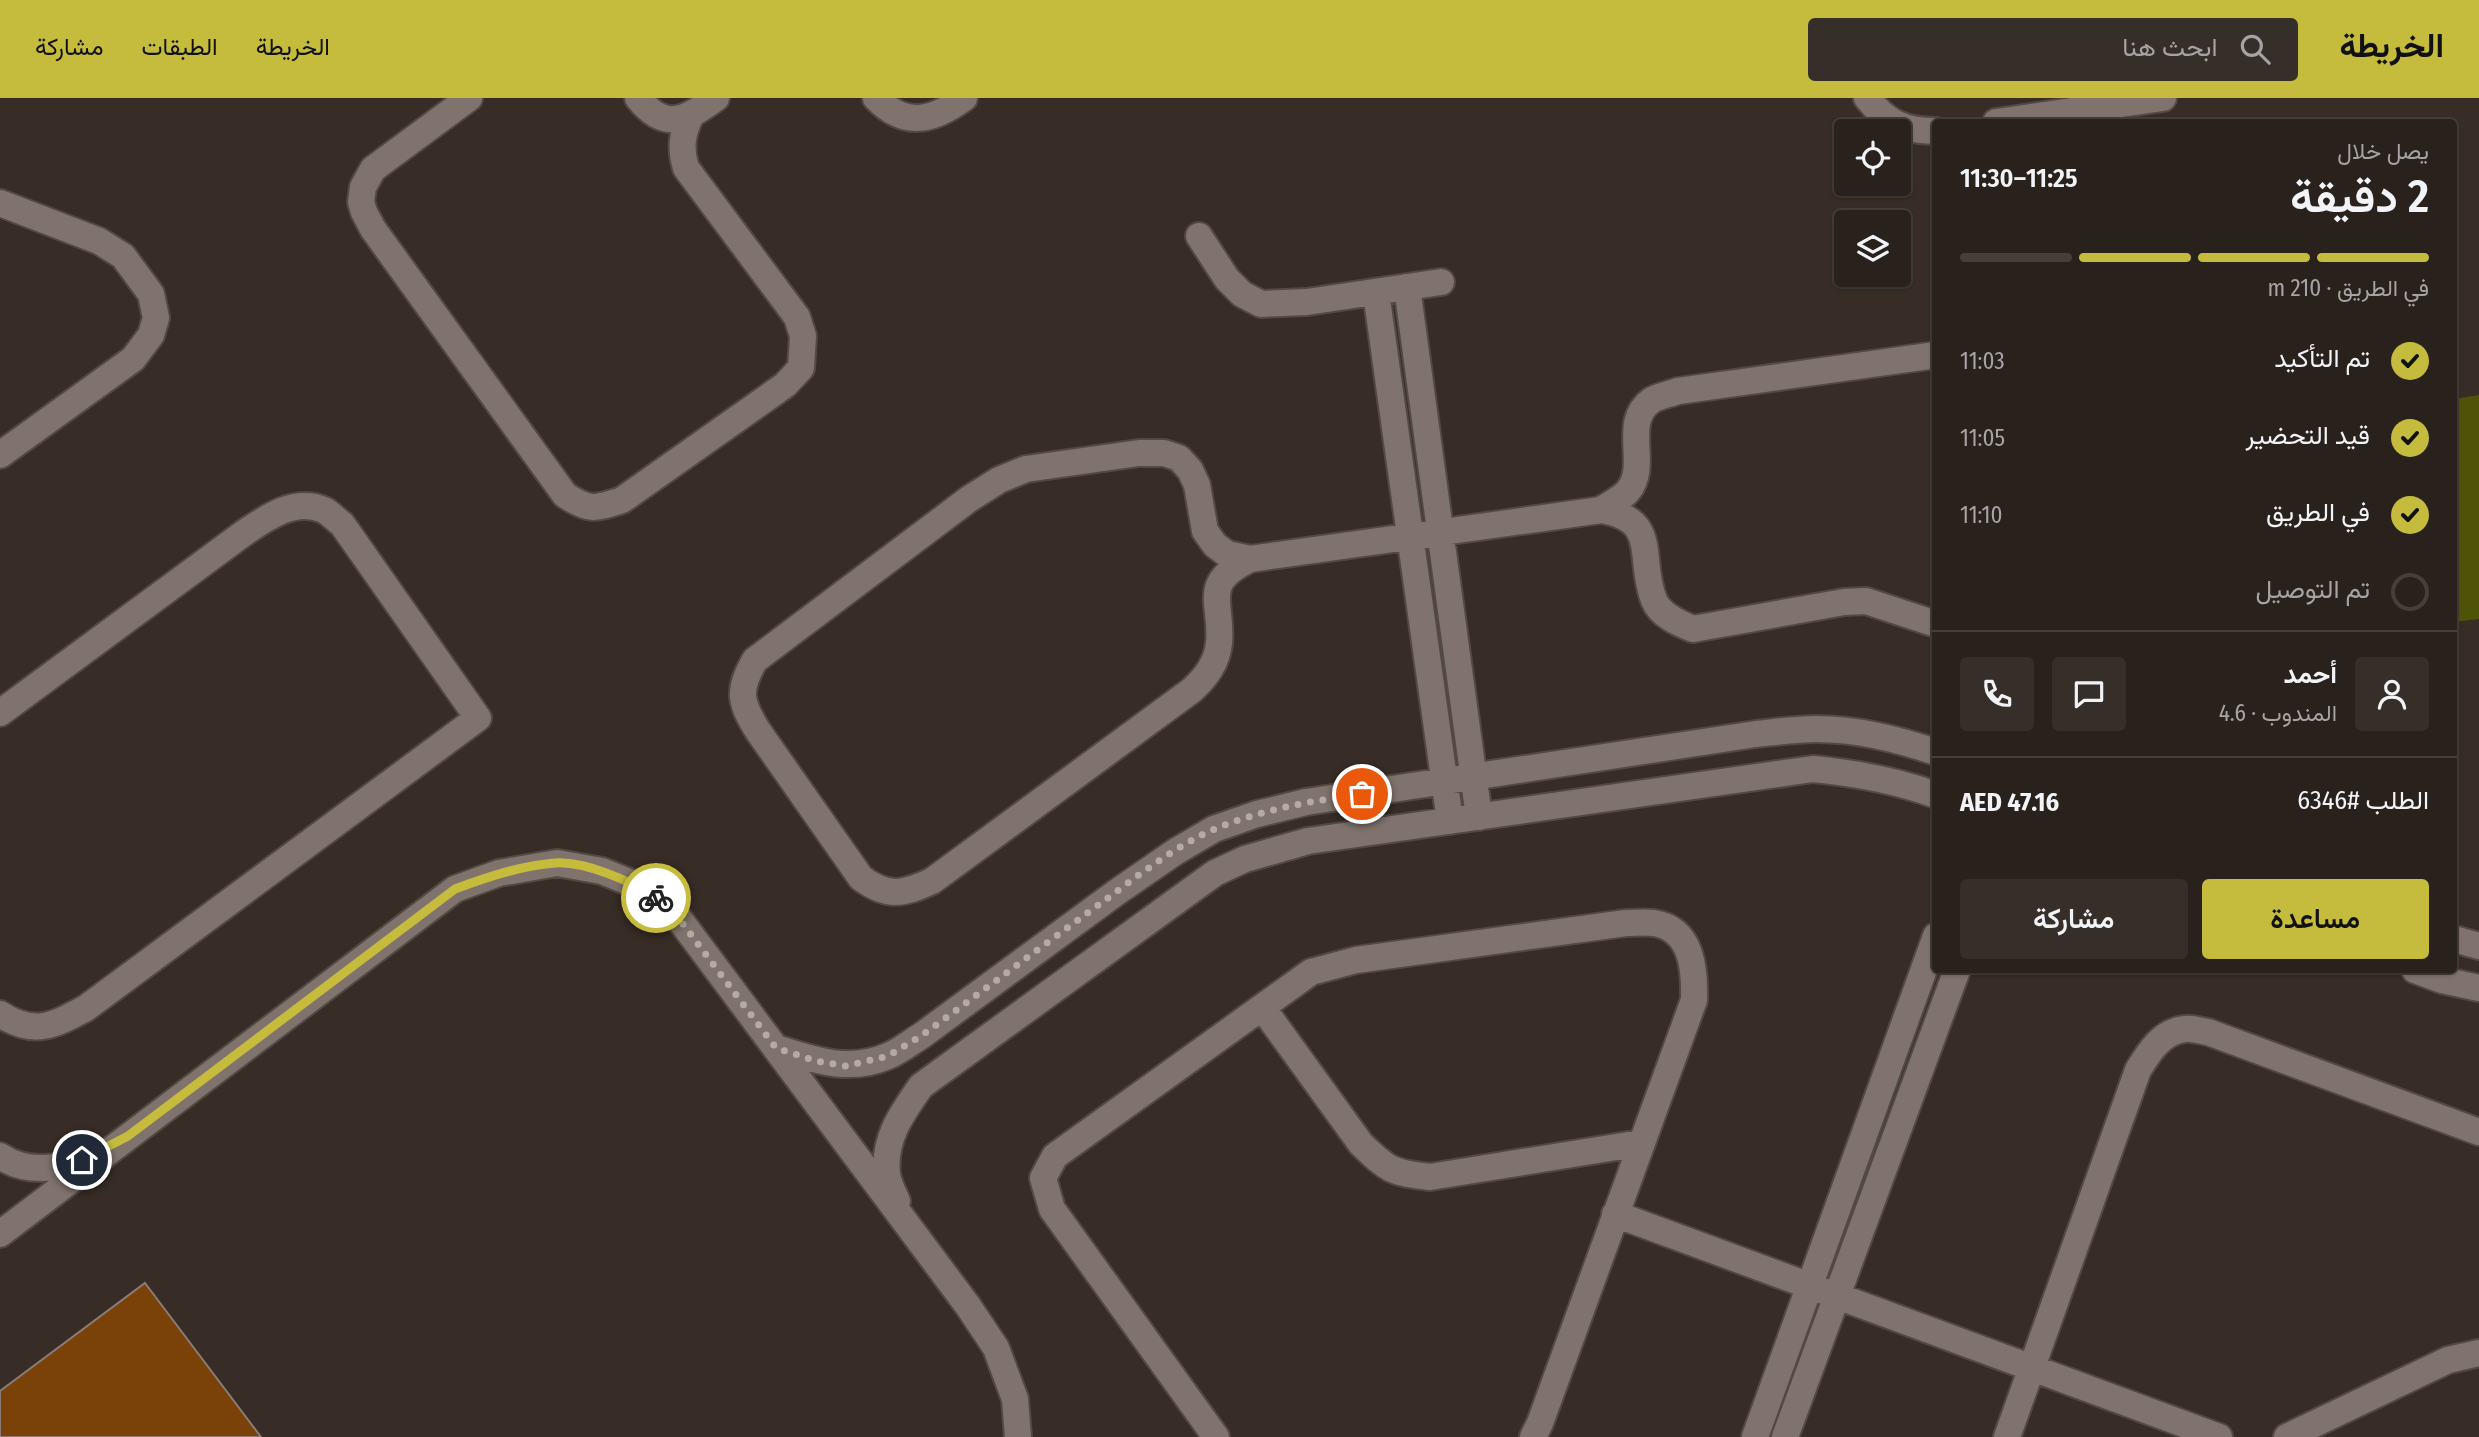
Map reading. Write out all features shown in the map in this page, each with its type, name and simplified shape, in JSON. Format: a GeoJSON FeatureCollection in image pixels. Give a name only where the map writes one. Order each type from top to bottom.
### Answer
{"type":"FeatureCollection","features":[{"type":"Feature","properties":{"kind":"street"},"geometry":{"type":"LineString","coordinates":[[469,98],[373,169],[363,187],[363,212],[565,495],[579,505],[592,509],[622,500],[785,385],[802,368],[803,336],[797,317],[686,168],[681,152],[683,133],[690,117]]}},
{"type":"Feature","properties":{"kind":"street"},"geometry":{"type":"LineString","coordinates":[[638,98],[654,116],[672,119],[690,117],[716,98]]}},
{"type":"Feature","properties":{"kind":"street"},"geometry":{"type":"LineString","coordinates":[[876,98],[893,113],[908,119],[938,113],[964,98]]}},
{"type":"Feature","properties":{"kind":"street"},"geometry":{"type":"LineString","coordinates":[[1867,98],[1896,125],[1913,131],[1932,131]]}},
{"type":"Feature","properties":{"kind":"street"},"geometry":{"type":"LineString","coordinates":[[2017,119],[2163,98]]}},
{"type":"Feature","properties":{"kind":"street"},"geometry":{"type":"LineString","coordinates":[[0,203],[99,241],[123,256],[150,294],[156,318],[151,335],[133,359],[0,455]]}},
{"type":"Feature","properties":{"kind":"street"},"geometry":{"type":"LineString","coordinates":[[1199,236],[1227,279],[1242,294],[1261,304],[1285,305],[1441,282]]}},
{"type":"Feature","properties":{"kind":"street"},"geometry":{"type":"LineString","coordinates":[[1407,287],[1479,817]]}},
{"type":"Feature","properties":{"kind":"street"},"geometry":{"type":"LineString","coordinates":[[1376,292],[1450,821]]}},
{"type":"Feature","properties":{"kind":"street"},"geometry":{"type":"LineString","coordinates":[[1601,510],[1629,491],[1637,471],[1634,438],[1639,415],[1652,400],[1678,391],[1932,356]]}},
{"type":"Feature","properties":{"kind":"street"},"geometry":{"type":"LineString","coordinates":[[1250,559],[1227,554],[1214,545],[1205,531],[1197,485],[1191,470],[1179,458],[1164,453],[1139,453],[1026,469],[999,480],[969,499],[755,660],[744,680],[742,699],[746,712],[861,878],[876,889],[894,893],[912,890],[932,881],[1192,690],[1205,677],[1215,660],[1219,642],[1216,593],[1233,567],[1250,559],[1601,510],[1617,512],[1633,520],[1641,534],[1654,600],[1662,611],[1676,622],[1693,629],[1844,602],[1866,601],[1932,623]]}},
{"type":"Feature","properties":{"kind":"street"},"geometry":{"type":"LineString","coordinates":[[0,713],[274,512],[299,506],[323,510],[342,524],[478,718],[86,1008],[59,1023],[38,1028],[15,1024],[0,1014]]}},
{"type":"Feature","properties":{"kind":"street"},"geometry":{"type":"LineString","coordinates":[[776,1048],[816,1061],[846,1066],[888,1056],[921,1036],[1175,852],[1214,829],[1256,814],[1306,802],[1756,734],[1815,729],[1856,732],[1894,738],[1932,751]]}},
{"type":"Feature","properties":{"kind":"street"},"geometry":{"type":"LineString","coordinates":[[905,1222],[887,1175],[888,1148],[893,1129],[921,1086],[1215,873],[1245,859],[1308,841],[1813,769],[1854,773],[1903,783],[1932,794]]}},
{"type":"Feature","properties":{"kind":"street"},"geometry":{"type":"LineString","coordinates":[[0,1234],[455,889],[499,873],[557,863],[602,871],[641,887],[674,912],[905,1222],[996,1348],[1016,1399],[1018,1437]]}},
{"type":"Feature","properties":{"kind":"street"},"geometry":{"type":"LineString","coordinates":[[1216,1437],[1052,1209],[1043,1178],[1055,1156],[1311,972],[1356,960],[1626,923],[1655,923],[1672,930],[1686,944],[1692,959],[1693,1000],[1541,1423],[1533,1437]]}},
{"type":"Feature","properties":{"kind":"street"},"geometry":{"type":"LineString","coordinates":[[2457,940],[2479,946]]}},
{"type":"Feature","properties":{"kind":"street"},"geometry":{"type":"LineString","coordinates":[[1755,1437],[1932,947]]}},
{"type":"Feature","properties":{"kind":"street"},"geometry":{"type":"LineString","coordinates":[[1785,1437],[1956,973]]}},
{"type":"Feature","properties":{"kind":"street"},"geometry":{"type":"LineString","coordinates":[[2423,973],[2479,988]]}},
{"type":"Feature","properties":{"kind":"street"},"geometry":{"type":"LineString","coordinates":[[1262,1007],[1361,1144],[1380,1162],[1400,1174],[1430,1177],[1641,1143]]}},
{"type":"Feature","properties":{"kind":"street"},"geometry":{"type":"LineString","coordinates":[[2007,1437],[2138,1070],[2151,1048],[2167,1035],[2185,1029],[2208,1032],[2479,1132]]}},
{"type":"Feature","properties":{"kind":"street"},"geometry":{"type":"LineString","coordinates":[[0,1156],[21,1167],[49,1168],[82,1160],[128,1136]]}},
{"type":"Feature","properties":{"kind":"street"},"geometry":{"type":"LineString","coordinates":[[1615,1214],[2219,1437]]}},
{"type":"Feature","properties":{"kind":"street"},"geometry":{"type":"LineString","coordinates":[[2287,1437],[2448,1360],[2479,1353]]}},
{"type":"Feature","properties":{"kind":"shaded area"},"geometry":{"type":"Polygon","coordinates":[[[2479,395],[2479,619],[2457,622],[2457,399],[2479,395]]]}},
{"type":"Feature","properties":{"kind":"building"},"geometry":{"type":"Polygon","coordinates":[[[145,1283],[261,1437],[0,1437],[0,1391],[145,1283]]]}},
{"type":"Feature","properties":{"kind":"way so far"},"geometry":{"type":"LineString","coordinates":[[656,898],[674,912],[776,1048],[816,1061],[846,1066],[888,1056],[921,1036],[1117,892],[1214,829],[1256,814],[1306,802],[1362,794]]}},
{"type":"Feature","properties":{"kind":"route"},"geometry":{"type":"LineString","coordinates":[[82,1160],[128,1136],[455,889],[499,873],[557,863],[602,871],[641,887],[656,898]]}}]}
